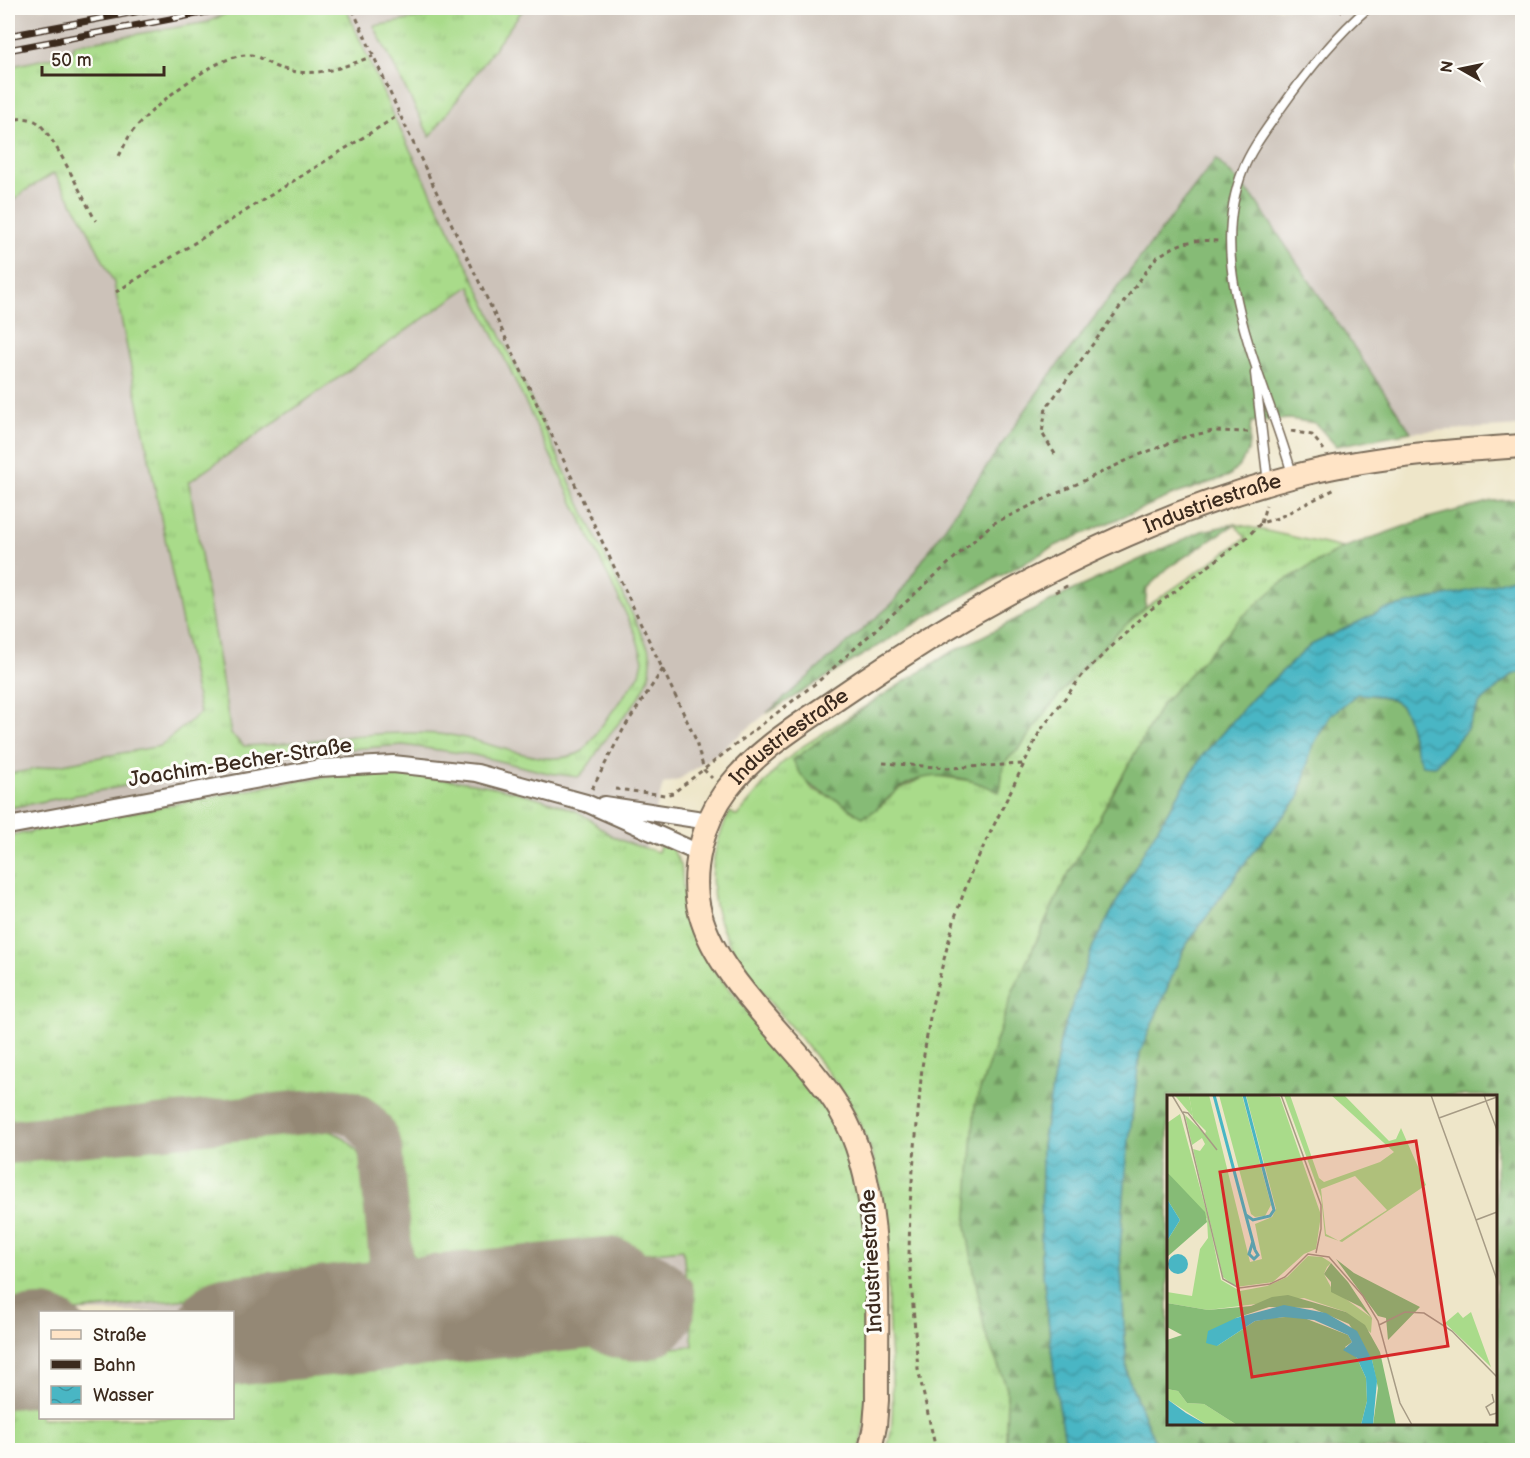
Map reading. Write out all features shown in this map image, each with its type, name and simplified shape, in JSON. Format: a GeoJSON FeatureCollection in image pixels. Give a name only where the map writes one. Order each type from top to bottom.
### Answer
{"type":"FeatureCollection","features":[{"type":"Feature","properties":{"kind":"street","name":"Industriestraße"},"geometry":{"type":"LineString","coordinates":[[870,1450],[876,1425],[877,1400],[871,1198],[863,1164],[840,1110],[816,1075],[746,994],[712,941],[700,913],[697,886],[699,853],[709,821],[728,788],[748,765],[777,740],[906,651],[1066,564],[1123,537],[1267,494],[1293,477],[1332,482],[1414,454],[1522,446]]}},
{"type":"Feature","properties":{"kind":"street","name":"Joachim-Becher-Straße"},"geometry":{"type":"LineString","coordinates":[[8,826],[276,775],[355,765],[393,764],[477,773],[586,802],[709,821]]}},
{"type":"Feature","properties":{"kind":"street","name":"Joachim-Becher-Straße"},"geometry":{"type":"LineString","coordinates":[[586,802],[699,853]]}},
{"type":"Feature","properties":{"kind":"lane"},"geometry":{"type":"LineString","coordinates":[[1293,477],[1280,430],[1254,364],[1232,275],[1230,242],[1235,193],[1248,160],[1293,91],[1348,25],[1368,8]]}},
{"type":"Feature","properties":{"kind":"lane"},"geometry":{"type":"LineString","coordinates":[[1254,364],[1267,494]]}},
{"type":"Feature","properties":{"kind":"path"},"geometry":{"type":"LineString","coordinates":[[353,10],[400,115],[695,738],[704,771]]}},
{"type":"Feature","properties":{"kind":"path"},"geometry":{"type":"LineString","coordinates":[[119,156],[131,134],[188,80],[233,57],[252,55],[275,67],[297,74],[327,73],[373,56]]}},
{"type":"Feature","properties":{"kind":"path"},"geometry":{"type":"LineString","coordinates":[[116,292],[400,115]]}},
{"type":"Feature","properties":{"kind":"path"},"geometry":{"type":"LineString","coordinates":[[8,122],[20,118],[35,121],[42,126],[53,140],[96,221]]}},
{"type":"Feature","properties":{"kind":"path"},"geometry":{"type":"LineString","coordinates":[[1054,454],[1042,433],[1046,408],[1156,258],[1178,243],[1200,240],[1230,242]]}},
{"type":"Feature","properties":{"kind":"path"},"geometry":{"type":"LineString","coordinates":[[936,1450],[918,1369],[909,1256],[910,1204],[922,1067],[932,1005],[955,917],[972,870],[1023,764],[1040,732],[1084,673],[1150,610],[1246,538],[1261,523],[1278,518],[1332,482],[1322,446],[1312,435],[1302,430],[1280,430]]}},
{"type":"Feature","properties":{"kind":"path"},"geometry":{"type":"LineString","coordinates":[[674,793],[821,679],[992,524],[1134,457],[1185,437],[1213,431],[1260,431]]}},
{"type":"Feature","properties":{"kind":"path"},"geometry":{"type":"LineString","coordinates":[[1256,507],[1267,494]]}},
{"type":"Feature","properties":{"kind":"path"},"geometry":{"type":"LineString","coordinates":[[1053,593],[1074,582]]}},
{"type":"Feature","properties":{"kind":"path"},"geometry":{"type":"LineString","coordinates":[[586,802],[624,728],[663,669]]}},
{"type":"Feature","properties":{"kind":"path"},"geometry":{"type":"LineString","coordinates":[[883,763],[949,768],[1023,764]]}},
{"type":"Feature","properties":{"kind":"shaded area"},"geometry":{"type":"Polygon","coordinates":[[[8,8],[1522,8],[1522,426],[1412,432],[1336,446],[1315,423],[1289,419],[1251,422],[1248,451],[1240,465],[1229,476],[1173,495],[1055,546],[929,615],[767,713],[715,755],[678,780],[663,784],[645,851],[687,936],[862,1335],[8,1450],[8,8]]]}},
{"type":"Feature","properties":{"kind":"green space"},"geometry":{"type":"Polygon","coordinates":[[[238,8],[346,8],[392,113],[476,283],[650,652],[651,665],[644,689],[578,777],[548,773],[474,755],[403,745],[298,753],[8,808],[8,774],[160,746],[200,713],[114,283],[83,220],[54,173],[26,190],[8,205],[8,67],[72,53],[73,45],[208,22],[238,8]],[[470,286],[189,482],[231,734],[244,746],[373,734],[424,733],[465,738],[536,756],[569,757],[583,751],[640,674],[643,660],[635,633],[470,286]]]}},
{"type":"Feature","properties":{"kind":"green space"},"geometry":{"type":"Polygon","coordinates":[[[476,8],[524,8],[430,137],[374,26],[476,8]]]}},
{"type":"Feature","properties":{"kind":"green space"},"geometry":{"type":"Polygon","coordinates":[[[1216,159],[1253,197],[1411,432],[1336,446],[1315,423],[1289,419],[1251,422],[1248,451],[1240,465],[1229,476],[1173,495],[1055,546],[929,615],[767,713],[893,603],[1044,383],[1216,159]]]}},
{"type":"Feature","properties":{"kind":"green space"},"geometry":{"type":"Polygon","coordinates":[[[1522,499],[1522,575],[1311,645],[1253,698],[1202,756],[1145,849],[1093,946],[1061,1036],[1042,1145],[1041,1256],[1056,1390],[1067,1450],[1006,1450],[1007,1388],[985,1332],[966,1227],[975,1105],[1013,991],[1064,882],[1162,704],[1242,617],[1282,582],[1343,548],[1428,518],[1492,501],[1522,499]]]}},
{"type":"Feature","properties":{"kind":"green space"},"geometry":{"type":"Polygon","coordinates":[[[1235,524],[1343,548],[1282,582],[1162,704],[1064,882],[1013,991],[985,1332],[1007,1388],[1006,1450],[886,1450],[892,1424],[892,1391],[886,1234],[875,1163],[852,1108],[844,1095],[816,1057],[763,994],[740,962],[722,929],[713,893],[715,854],[730,812],[737,816],[780,765],[803,746],[880,697],[793,760],[812,789],[843,803],[855,814],[881,806],[897,790],[929,775],[980,782],[1003,768],[1008,758],[1018,750],[1057,695],[1105,642],[1145,608],[1246,538],[1235,524]]]}},
{"type":"Feature","properties":{"kind":"green space"},"geometry":{"type":"Polygon","coordinates":[[[1235,524],[1169,567],[1147,588],[1145,608],[1079,672],[1050,706],[1020,748],[1007,759],[999,792],[960,778],[947,776],[920,779],[896,791],[877,809],[863,817],[812,786],[798,770],[793,760],[880,697],[948,654],[1073,590],[1202,531],[1235,524]]]}},
{"type":"Feature","properties":{"kind":"green space"},"geometry":{"type":"Polygon","coordinates":[[[1522,672],[1522,1450],[1158,1450],[1127,1375],[1120,1250],[1127,1158],[1140,1053],[1184,948],[1252,853],[1299,798],[1312,747],[1330,716],[1357,694],[1392,700],[1401,706],[1406,714],[1415,749],[1422,765],[1435,766],[1467,729],[1479,704],[1512,675],[1522,672]]]}},
{"type":"Feature","properties":{"kind":"green space"},"geometry":{"type":"Polygon","coordinates":[[[381,774],[456,780],[505,789],[553,802],[581,813],[624,842],[658,852],[661,843],[672,849],[681,864],[685,907],[697,946],[728,988],[779,1044],[838,1124],[864,1203],[870,1381],[860,1450],[8,1450],[8,1392],[39,1389],[39,1419],[234,1419],[234,1369],[580,1334],[619,1353],[693,1346],[683,1249],[458,1272],[433,1268],[419,1260],[409,1248],[406,1240],[396,1157],[391,1136],[381,1118],[364,1105],[338,1098],[301,1098],[8,1128],[8,836],[335,775],[381,774]]]}},
{"type":"Feature","properties":{"kind":"green space"},"geometry":{"type":"Polygon","coordinates":[[[302,1126],[320,1128],[346,1140],[363,1161],[374,1207],[373,1249],[366,1266],[350,1282],[74,1311],[39,1311],[39,1315],[8,1318],[8,1157],[302,1126]]]}},
{"type":"Feature","properties":{"kind":"water"},"geometry":{"type":"Polygon","coordinates":[[[1522,575],[1522,672],[1512,675],[1479,704],[1467,729],[1435,766],[1422,765],[1406,714],[1401,706],[1392,700],[1357,694],[1330,716],[1312,747],[1299,798],[1252,853],[1184,948],[1140,1053],[1127,1158],[1120,1250],[1127,1375],[1158,1450],[1067,1450],[1056,1390],[1041,1256],[1042,1145],[1061,1036],[1093,946],[1145,849],[1202,756],[1253,698],[1311,645],[1385,609],[1472,590],[1522,575]]]}},
{"type":"Feature","properties":{"kind":"taxiway"},"geometry":{"type":"LineString","coordinates":[[8,1142],[335,1109],[358,1116],[369,1126],[380,1147],[392,1271],[386,1289],[377,1302],[364,1312],[347,1319]]}},
{"type":"Feature","properties":{"kind":"taxiway"},"geometry":{"type":"LineString","coordinates":[[392,1271],[411,1297],[422,1303],[447,1308],[491,1304]]}},
{"type":"Feature","properties":{"kind":"taxiway"},"geometry":{"type":"LineString","coordinates":[[539,1300],[554,1305],[602,1330],[634,1339],[650,1336],[664,1327],[672,1315],[672,1292],[654,1276],[647,1274],[640,1276],[607,1292]]}},
{"type":"Feature","properties":{"kind":"runway"},"geometry":{"type":"LineString","coordinates":[[234,1331],[607,1292]]}},
{"type":"Feature","properties":{"kind":"runway"},"geometry":{"type":"LineString","coordinates":[[8,1354],[39,1351]]}},
{"type":"Feature","properties":{"kind":"railway"},"geometry":{"type":"LineString","coordinates":[[8,36],[156,8]]}},
{"type":"Feature","properties":{"kind":"railway"},"geometry":{"type":"LineString","coordinates":[[8,50],[228,8]]}}]}
